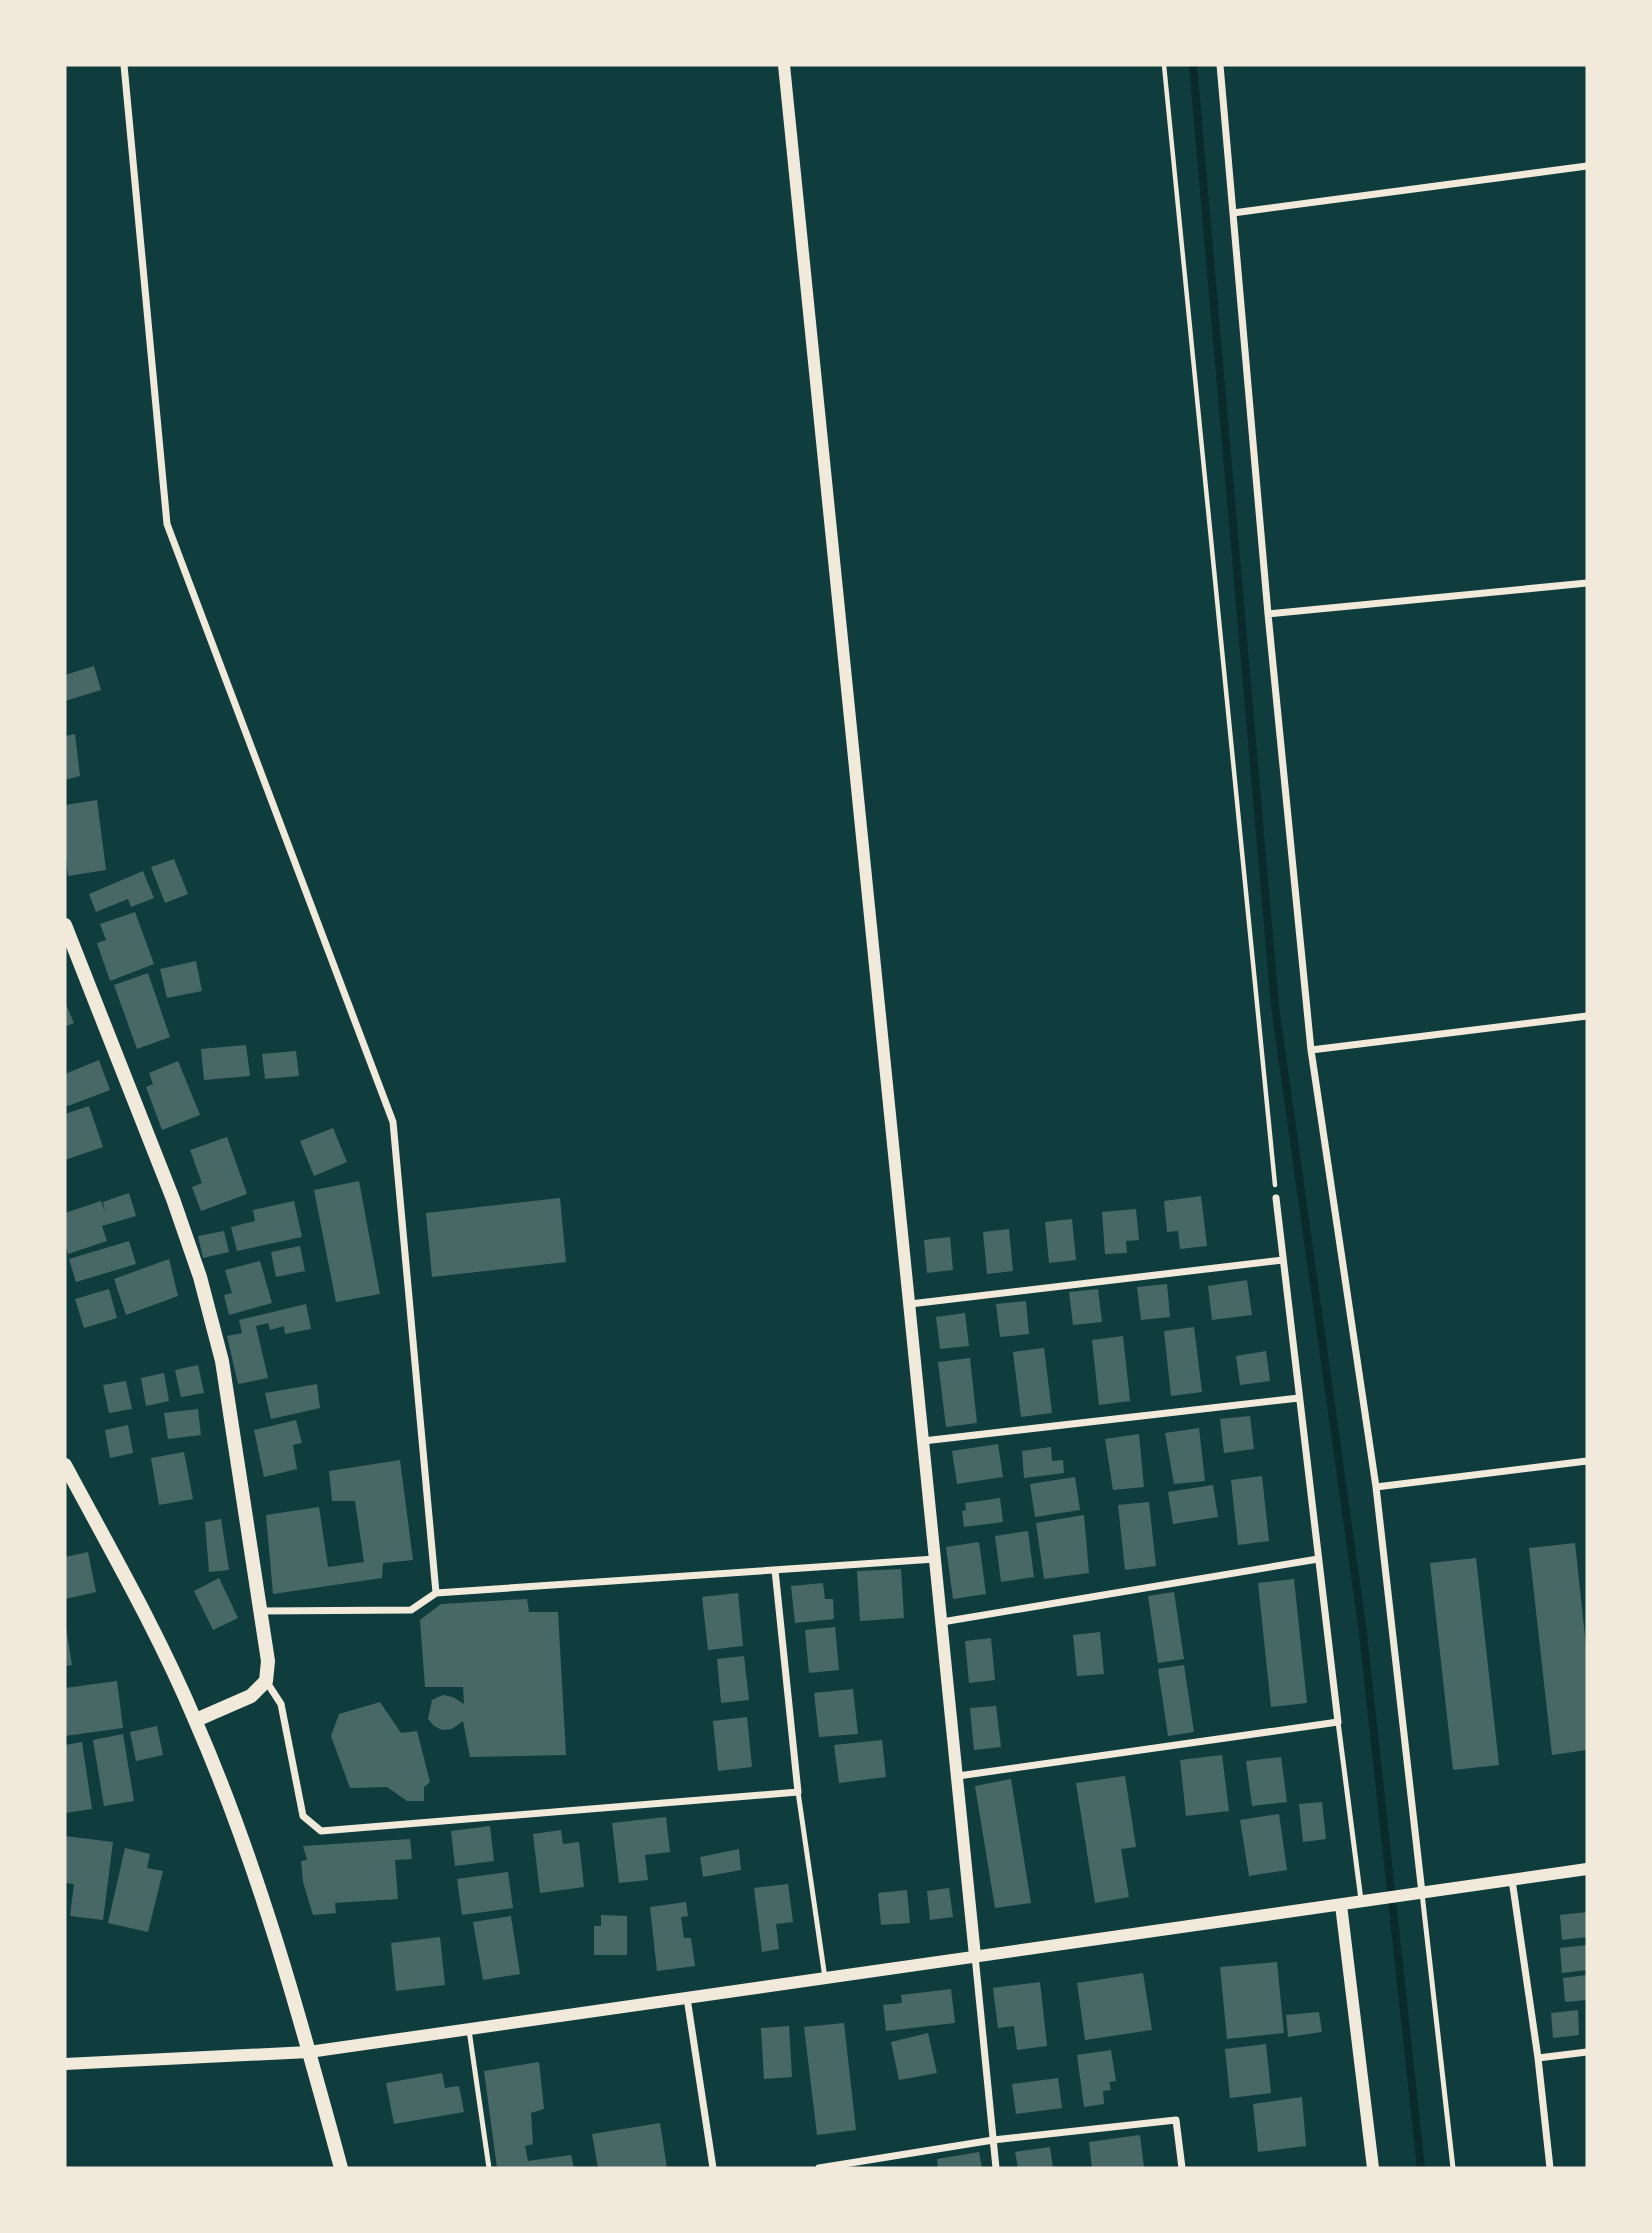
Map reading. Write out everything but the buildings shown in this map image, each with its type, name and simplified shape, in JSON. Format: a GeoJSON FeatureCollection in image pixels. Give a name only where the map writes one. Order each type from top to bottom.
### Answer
{"type":"FeatureCollection","features":[{"type":"Feature","properties":{"kind":"main road"},"geometry":{"type":"LineString","coordinates":[[65,925],[173,1199],[200,1278],[222,1361],[268,1661],[266,1681],[251,1696],[196,1720]]}},
{"type":"Feature","properties":{"kind":"main road"},"geometry":{"type":"LineString","coordinates":[[65,1465],[156,1635],[196,1720],[246,1847],[309,2052],[341,2168]]}},
{"type":"Feature","properties":{"kind":"street"},"geometry":{"type":"LineString","coordinates":[[124,65],[167,524],[393,1122],[436,1593]]}},
{"type":"Feature","properties":{"kind":"street"},"geometry":{"type":"LineString","coordinates":[[784,65],[996,2168]]}},
{"type":"Feature","properties":{"kind":"street"},"geometry":{"type":"LineString","coordinates":[[1220,65],[1268,614],[1311,1050],[1376,1487],[1416,1894]]}},
{"type":"Feature","properties":{"kind":"street"},"geometry":{"type":"LineString","coordinates":[[1233,213],[1587,166]]}},
{"type":"Feature","properties":{"kind":"street"},"geometry":{"type":"LineString","coordinates":[[1268,614],[1587,583]]}},
{"type":"Feature","properties":{"kind":"street"},"geometry":{"type":"LineString","coordinates":[[1311,1050],[1587,1016]]}},
{"type":"Feature","properties":{"kind":"street"},"geometry":{"type":"LineString","coordinates":[[958,1776],[1338,1722],[1276,1198]]}},
{"type":"Feature","properties":{"kind":"street"},"geometry":{"type":"LineString","coordinates":[[910,1304],[1283,1260]]}},
{"type":"Feature","properties":{"kind":"street"},"geometry":{"type":"LineString","coordinates":[[923,1441],[1299,1398]]}},
{"type":"Feature","properties":{"kind":"street"},"geometry":{"type":"LineString","coordinates":[[1376,1487],[1587,1461]]}},
{"type":"Feature","properties":{"kind":"street"},"geometry":{"type":"LineString","coordinates":[[260,1611],[411,1610],[436,1593],[935,1559]]}},
{"type":"Feature","properties":{"kind":"street"},"geometry":{"type":"LineString","coordinates":[[942,1622],[1318,1559]]}},
{"type":"Feature","properties":{"kind":"street"},"geometry":{"type":"LineString","coordinates":[[266,1681],[281,1704],[303,1816],[321,1830],[798,1792],[775,1570]]}},
{"type":"Feature","properties":{"kind":"street"},"geometry":{"type":"LineString","coordinates":[[65,2064],[309,2052],[1587,1869]]}},
{"type":"Feature","properties":{"kind":"street"},"geometry":{"type":"LineString","coordinates":[[1512,1880],[1538,2058],[1550,2168]]}},
{"type":"Feature","properties":{"kind":"street"},"geometry":{"type":"LineString","coordinates":[[1341,1905],[1373,2168]]}},
{"type":"Feature","properties":{"kind":"street"},"geometry":{"type":"LineString","coordinates":[[687,1998],[713,2168]]}},
{"type":"Feature","properties":{"kind":"street"},"geometry":{"type":"LineString","coordinates":[[1538,2058],[1587,2052]]}},
{"type":"Feature","properties":{"kind":"street"},"geometry":{"type":"LineString","coordinates":[[819,2168],[993,2140],[1177,2120],[1182,2168]]}},
{"type":"Feature","properties":{"kind":"lane"},"geometry":{"type":"LineString","coordinates":[[1338,1722],[1367,1902]]}},
{"type":"Feature","properties":{"kind":"lane"},"geometry":{"type":"LineString","coordinates":[[798,1792],[825,1978]]}},
{"type":"Feature","properties":{"kind":"lane"},"geometry":{"type":"LineString","coordinates":[[1416,1894],[1453,2168]]}},
{"type":"Feature","properties":{"kind":"lane"},"geometry":{"type":"LineString","coordinates":[[469,2030],[489,2168]]}},
{"type":"Feature","properties":{"kind":"path"},"geometry":{"type":"LineString","coordinates":[[1164,65],[1276,1198]]}},
{"type":"Feature","properties":{"kind":"waterway"},"geometry":{"type":"LineString","coordinates":[[1193,65],[1275,1006],[1363,1633],[1421,2168]]}}]}
